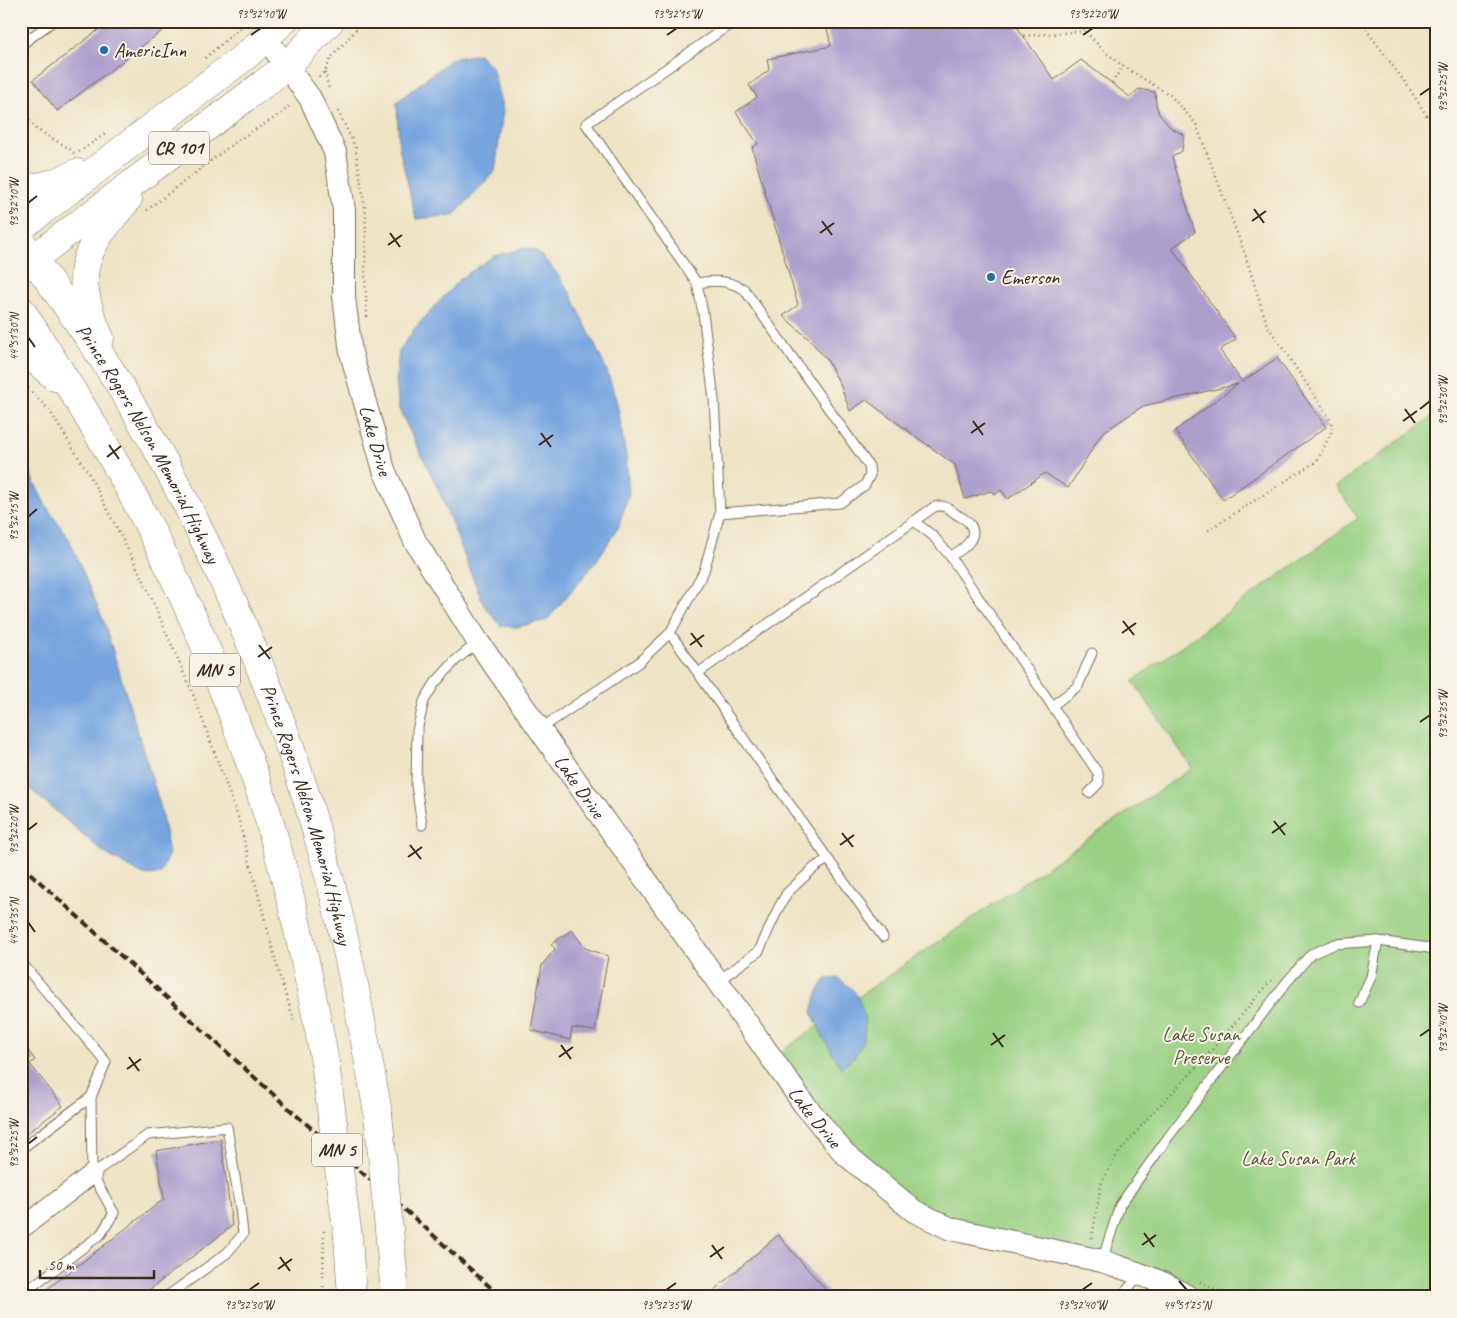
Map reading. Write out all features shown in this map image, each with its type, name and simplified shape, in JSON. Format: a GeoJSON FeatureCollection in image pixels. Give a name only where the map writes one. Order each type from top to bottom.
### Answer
{"type":"FeatureCollection","features":[{"type":"Feature","properties":{"kind":"main road","name":"CR 101"},"geometry":{"type":"LineString","coordinates":[[25,256],[157,165],[287,66],[330,21]]}},
{"type":"Feature","properties":{"kind":"main road","name":"CR 101"},"geometry":{"type":"LineString","coordinates":[[21,226],[114,142],[246,55],[265,27]]}},
{"type":"Feature","properties":{"kind":"main road"},"geometry":{"type":"LineString","coordinates":[[21,188],[47,185],[67,177],[114,142]]}},
{"type":"Feature","properties":{"kind":"main road"},"geometry":{"type":"LineString","coordinates":[[120,386],[88,304],[85,288],[86,266],[90,254],[109,221],[157,165]]}},
{"type":"Feature","properties":{"kind":"main road","name":"Prince Rogers Nelson Memorial Highway"},"geometry":{"type":"LineString","coordinates":[[25,256],[98,352],[120,386],[165,466],[216,565],[253,650],[291,750],[321,847],[340,920],[360,1012],[378,1113],[395,1289]]}},
{"type":"Feature","properties":{"kind":"main road","name":"Prince Rogers Nelson Memorial Highway"},"geometry":{"type":"LineString","coordinates":[[21,310],[110,453],[185,600],[239,733],[271,826],[288,888],[311,987],[326,1063],[348,1237],[352,1297]]}},
{"type":"Feature","properties":{"kind":"main road"},"geometry":{"type":"LineString","coordinates":[[21,350],[32,357],[58,381],[86,415]]}},
{"type":"Feature","properties":{"kind":"street","name":"Lake Drive"},"geometry":{"type":"LineString","coordinates":[[265,27],[287,66],[310,98],[335,152],[344,210],[344,297],[350,353],[384,470],[415,542],[478,642],[804,1104],[844,1153],[914,1210],[951,1229],[1105,1252],[1140,1274],[1172,1287],[1190,1287]]}},
{"type":"Feature","properties":{"kind":"street"},"geometry":{"type":"LineString","coordinates":[[21,1229],[92,1174]]}},
{"type":"Feature","properties":{"kind":"lane"},"geometry":{"type":"LineString","coordinates":[[21,45],[53,21]]}},
{"type":"Feature","properties":{"kind":"lane"},"geometry":{"type":"LineString","coordinates":[[540,729],[638,663],[670,633],[704,571],[720,513],[714,398],[703,313],[697,284],[586,124],[735,21]]}},
{"type":"Feature","properties":{"kind":"lane"},"geometry":{"type":"LineString","coordinates":[[697,284],[711,281],[731,282],[744,289],[869,466],[870,475],[865,485],[840,503],[720,513]]}},
{"type":"Feature","properties":{"kind":"lane"},"geometry":{"type":"LineString","coordinates":[[698,674],[934,507],[940,505],[945,506],[968,522],[973,533],[966,547],[950,556]]}},
{"type":"Feature","properties":{"kind":"lane"},"geometry":{"type":"LineString","coordinates":[[914,521],[933,536],[950,556],[1098,773],[1099,783],[1089,793]]}},
{"type":"Feature","properties":{"kind":"lane"},"geometry":{"type":"LineString","coordinates":[[670,633],[883,937]]}},
{"type":"Feature","properties":{"kind":"lane"},"geometry":{"type":"LineString","coordinates":[[422,825],[416,785],[417,731],[424,701],[435,683],[456,660],[478,642]]}},
{"type":"Feature","properties":{"kind":"lane"},"geometry":{"type":"LineString","coordinates":[[1052,706],[1078,686],[1092,653]]}},
{"type":"Feature","properties":{"kind":"lane"},"geometry":{"type":"LineString","coordinates":[[718,982],[759,952],[778,909],[788,893],[815,867],[828,859]]}},
{"type":"Feature","properties":{"kind":"lane"},"geometry":{"type":"LineString","coordinates":[[1105,1252],[1120,1205],[1169,1136],[1286,983],[1311,954],[1335,944],[1378,942],[1436,949]]}},
{"type":"Feature","properties":{"kind":"lane"},"geometry":{"type":"LineString","coordinates":[[1359,1003],[1371,977],[1378,942]]}},
{"type":"Feature","properties":{"kind":"lane"},"geometry":{"type":"LineString","coordinates":[[21,962],[106,1062],[91,1097],[92,1174],[114,1213],[102,1234],[21,1295]]}},
{"type":"Feature","properties":{"kind":"lane"},"geometry":{"type":"LineString","coordinates":[[21,1149],[91,1097]]}},
{"type":"Feature","properties":{"kind":"lane"},"geometry":{"type":"LineString","coordinates":[[92,1174],[148,1135],[227,1127],[243,1234],[227,1253],[166,1297]]}},
{"type":"Feature","properties":{"kind":"lane"},"geometry":{"type":"LineString","coordinates":[[1120,1297],[1140,1274]]}},
{"type":"Feature","properties":{"kind":"path"},"geometry":{"type":"LineString","coordinates":[[146,210],[238,140],[281,114],[324,72],[331,58],[364,21]]}},
{"type":"Feature","properties":{"kind":"path"},"geometry":{"type":"LineString","coordinates":[[1076,21],[1103,50],[1123,66],[1170,95],[1196,124],[1245,254],[1267,324],[1329,418],[1333,429],[1317,462],[1207,531]]}},
{"type":"Feature","properties":{"kind":"path"},"geometry":{"type":"LineString","coordinates":[[1360,21],[1409,88],[1436,130]]}},
{"type":"Feature","properties":{"kind":"path"},"geometry":{"type":"LineString","coordinates":[[202,60],[265,27]]}},
{"type":"Feature","properties":{"kind":"path"},"geometry":{"type":"LineString","coordinates":[[1024,36],[1085,31]]}},
{"type":"Feature","properties":{"kind":"path"},"geometry":{"type":"LineString","coordinates":[[1112,83],[1123,66]]}},
{"type":"Feature","properties":{"kind":"path"},"geometry":{"type":"LineString","coordinates":[[324,72],[331,96]]}},
{"type":"Feature","properties":{"kind":"path"},"geometry":{"type":"LineString","coordinates":[[335,104],[355,146],[366,214],[365,273],[367,320]]}},
{"type":"Feature","properties":{"kind":"path"},"geometry":{"type":"LineString","coordinates":[[21,108],[36,129],[70,148],[75,154],[114,142]]}},
{"type":"Feature","properties":{"kind":"path"},"geometry":{"type":"LineString","coordinates":[[21,380],[49,410],[89,474],[144,581],[195,699],[238,818],[279,974],[296,1025]]}},
{"type":"Feature","properties":{"kind":"path"},"geometry":{"type":"LineString","coordinates":[[324,1297],[325,1221]]}},
{"type":"Feature","properties":{"kind":"path"},"geometry":{"type":"LineString","coordinates":[[1086,1237],[1105,1252]]}},
{"type":"Feature","properties":{"kind":"path"},"geometry":{"type":"LineString","coordinates":[[1190,1287],[1218,1291],[1227,1297]]}},
{"type":"Feature","properties":{"kind":"green space","name":"Lake Susan Preserve"},"geometry":{"type":"Polygon","coordinates":[[[1436,414],[1436,1297],[1188,1297],[951,1229],[844,1153],[772,1058],[888,976],[1192,768],[1133,681],[1358,518],[1336,486],[1436,414]]]}},
{"type":"Feature","properties":{"kind":"water"},"geometry":{"type":"Polygon","coordinates":[[[479,54],[492,67],[503,111],[495,171],[454,215],[416,219],[399,147],[397,102],[451,59],[479,54]]]}},
{"type":"Feature","properties":{"kind":"water"},"geometry":{"type":"Polygon","coordinates":[[[526,248],[537,251],[556,272],[570,292],[607,371],[617,403],[626,456],[629,494],[618,528],[595,563],[547,620],[517,627],[501,626],[483,604],[440,493],[399,409],[396,381],[399,351],[415,328],[460,279],[494,256],[526,248]]]}},
{"type":"Feature","properties":{"kind":"water"},"geometry":{"type":"Polygon","coordinates":[[[21,445],[26,449],[32,478],[46,506],[69,539],[104,622],[160,805],[169,853],[160,874],[143,875],[103,852],[21,781],[21,445]]]}},
{"type":"Feature","properties":{"kind":"water"},"geometry":{"type":"Polygon","coordinates":[[[838,978],[855,992],[863,1010],[865,1029],[860,1047],[849,1062],[841,1068],[823,1037],[812,1012],[817,993],[826,979],[838,978]]]}},
{"type":"Feature","properties":{"kind":"building","name":"AmericInn"},"geometry":{"type":"Polygon","coordinates":[[[110,21],[175,21],[57,111],[33,80],[110,21]]]}},
{"type":"Feature","properties":{"kind":"building","name":"Emerson"},"geometry":{"type":"Polygon","coordinates":[[[827,21],[1013,21],[1054,80],[1081,60],[1130,97],[1139,89],[1155,92],[1159,114],[1171,128],[1184,135],[1182,151],[1172,157],[1195,232],[1172,248],[1236,339],[1220,350],[1242,382],[1277,358],[1326,427],[1223,500],[1175,431],[1238,384],[1143,406],[1102,433],[1068,488],[1045,473],[1008,499],[1001,490],[996,494],[991,491],[965,499],[955,465],[866,400],[850,411],[840,384],[827,360],[809,339],[783,316],[798,305],[752,148],[758,144],[736,112],[757,97],[749,85],[769,70],[767,59],[831,46],[827,21]]]}},
{"type":"Feature","properties":{"kind":"building"},"geometry":{"type":"Polygon","coordinates":[[[572,930],[585,948],[608,956],[595,1031],[572,1028],[570,1040],[531,1030],[542,965],[555,949],[551,944],[572,930]]]}},
{"type":"Feature","properties":{"kind":"building"},"geometry":{"type":"Polygon","coordinates":[[[21,1041],[35,1060],[30,1064],[63,1106],[21,1138],[21,1041]]]}},
{"type":"Feature","properties":{"kind":"building"},"geometry":{"type":"Polygon","coordinates":[[[221,1139],[232,1226],[140,1297],[37,1297],[164,1199],[156,1151],[221,1139]]]}},
{"type":"Feature","properties":{"kind":"building"},"geometry":{"type":"Polygon","coordinates":[[[778,1235],[832,1297],[706,1297],[778,1235]]]}},
{"type":"Feature","properties":{"kind":"railway"},"geometry":{"type":"LineString","coordinates":[[21,865],[296,1115],[420,1223],[501,1297]]}},
{"type":"Feature","properties":{"kind":"place","name":"AmericInn"},"geometry":{"type":"Point","coordinates":[104,50]}},
{"type":"Feature","properties":{"kind":"place","name":"Emerson"},"geometry":{"type":"Point","coordinates":[991,277]}},
{"type":"Feature","properties":{"kind":"park label","name":"Lake Susan Park"},"geometry":{"type":"Point","coordinates":[1298,1158]}}]}
